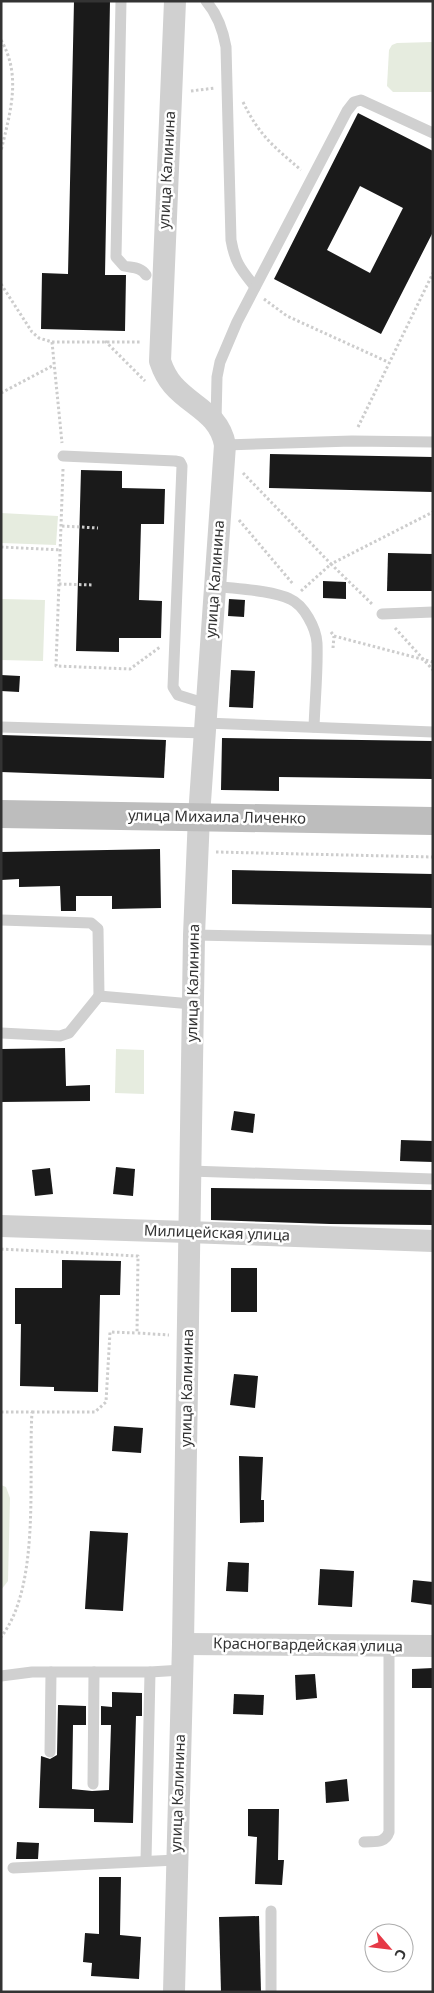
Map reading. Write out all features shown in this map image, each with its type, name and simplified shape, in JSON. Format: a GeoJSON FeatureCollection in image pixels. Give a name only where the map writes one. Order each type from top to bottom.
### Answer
{"type":"FeatureCollection","features":[{"type":"Feature","properties":{"kind":"main road","name":"улица Михаила Личенко"},"geometry":{"type":"LineString","coordinates":[[1,814],[433,821]]}},
{"type":"Feature","properties":{"kind":"street","name":"улица Калинина"},"geometry":{"type":"LineString","coordinates":[[174,1992],[183,1644],[192,1004],[197,851],[214,586],[230,445],[216,421],[174,386],[164,374],[160,361],[175,1]]}},
{"type":"Feature","properties":{"kind":"street","name":"Милицейская улица"},"geometry":{"type":"LineString","coordinates":[[1,1226],[433,1242]]}},
{"type":"Feature","properties":{"kind":"street","name":"Красногвардейская улица"},"geometry":{"type":"LineString","coordinates":[[183,1644],[433,1646]]}},
{"type":"Feature","properties":{"kind":"lane"},"geometry":{"type":"LineString","coordinates":[[120,1],[116,257],[124,266],[139,268],[146,275]]}},
{"type":"Feature","properties":{"kind":"lane"},"geometry":{"type":"LineString","coordinates":[[206,1],[217,17],[223,31],[226,47],[231,240],[234,257],[238,266],[255,287]]}},
{"type":"Feature","properties":{"kind":"lane"},"geometry":{"type":"LineString","coordinates":[[216,421],[217,377],[220,362],[237,322],[347,111],[354,102],[361,100],[433,133]]}},
{"type":"Feature","properties":{"kind":"lane"},"geometry":{"type":"LineString","coordinates":[[230,445],[352,441],[433,442]]}},
{"type":"Feature","properties":{"kind":"lane"},"geometry":{"type":"LineString","coordinates":[[63,456],[180,462],[182,466],[174,636],[175,692],[206,720]]}},
{"type":"Feature","properties":{"kind":"lane"},"geometry":{"type":"LineString","coordinates":[[214,586],[279,595],[292,599],[303,610],[311,624],[317,641],[314,727]]}},
{"type":"Feature","properties":{"kind":"lane"},"geometry":{"type":"LineString","coordinates":[[382,614],[433,612]]}},
{"type":"Feature","properties":{"kind":"lane"},"geometry":{"type":"LineString","coordinates":[[1,727],[206,720],[433,732]]}},
{"type":"Feature","properties":{"kind":"lane"},"geometry":{"type":"LineString","coordinates":[[1,920],[91,923],[98,928],[99,996],[69,1033],[60,1036],[1,1033]]}},
{"type":"Feature","properties":{"kind":"lane"},"geometry":{"type":"LineString","coordinates":[[194,935],[433,940]]}},
{"type":"Feature","properties":{"kind":"lane"},"geometry":{"type":"LineString","coordinates":[[99,996],[192,1004]]}},
{"type":"Feature","properties":{"kind":"lane"},"geometry":{"type":"LineString","coordinates":[[190,1171],[433,1179]]}},
{"type":"Feature","properties":{"kind":"lane"},"geometry":{"type":"LineString","coordinates":[[364,1842],[383,1841],[387,1838],[389,1832],[389,1646]]}},
{"type":"Feature","properties":{"kind":"lane"},"geometry":{"type":"LineString","coordinates":[[1,1676],[32,1672],[150,1672],[182,1670]]}},
{"type":"Feature","properties":{"kind":"lane"},"geometry":{"type":"LineString","coordinates":[[50,1752],[51,1672]]}},
{"type":"Feature","properties":{"kind":"lane"},"geometry":{"type":"LineString","coordinates":[[93,1784],[94,1672]]}},
{"type":"Feature","properties":{"kind":"lane"},"geometry":{"type":"LineString","coordinates":[[146,1861],[150,1672]]}},
{"type":"Feature","properties":{"kind":"lane"},"geometry":{"type":"LineString","coordinates":[[13,1868],[176,1860]]}},
{"type":"Feature","properties":{"kind":"lane"},"geometry":{"type":"LineString","coordinates":[[271,1910],[271,1992]]}},
{"type":"Feature","properties":{"kind":"path"},"geometry":{"type":"LineString","coordinates":[[1,40],[12,66],[14,90],[12,107],[1,151]]}},
{"type":"Feature","properties":{"kind":"path"},"geometry":{"type":"LineString","coordinates":[[171,94],[218,87],[227,88],[235,92],[241,98],[250,117],[272,146],[310,179]]}},
{"type":"Feature","properties":{"kind":"path"},"geometry":{"type":"LineString","coordinates":[[352,441],[388,362],[433,272]]}},
{"type":"Feature","properties":{"kind":"path"},"geometry":{"type":"LineString","coordinates":[[1,284],[32,332],[39,338],[52,342],[160,342]]}},
{"type":"Feature","properties":{"kind":"path"},"geometry":{"type":"LineString","coordinates":[[255,287],[266,302],[288,316],[388,362]]}},
{"type":"Feature","properties":{"kind":"path"},"geometry":{"type":"LineString","coordinates":[[52,342],[63,456],[56,666],[130,669],[174,636]]}},
{"type":"Feature","properties":{"kind":"path"},"geometry":{"type":"LineString","coordinates":[[1,393],[54,365]]}},
{"type":"Feature","properties":{"kind":"path"},"geometry":{"type":"LineString","coordinates":[[230,445],[234,464],[331,564]]}},
{"type":"Feature","properties":{"kind":"path"},"geometry":{"type":"LineString","coordinates":[[300,592],[331,564],[433,512]]}},
{"type":"Feature","properties":{"kind":"path"},"geometry":{"type":"LineString","coordinates":[[237,517],[305,599]]}},
{"type":"Feature","properties":{"kind":"path"},"geometry":{"type":"LineString","coordinates":[[62,526],[98,528]]}},
{"type":"Feature","properties":{"kind":"path"},"geometry":{"type":"LineString","coordinates":[[1,547],[61,550]]}},
{"type":"Feature","properties":{"kind":"path"},"geometry":{"type":"LineString","coordinates":[[59,584],[94,584]]}},
{"type":"Feature","properties":{"kind":"path"},"geometry":{"type":"LineString","coordinates":[[330,630],[334,636],[433,662]]}},
{"type":"Feature","properties":{"kind":"path"},"geometry":{"type":"LineString","coordinates":[[197,851],[433,857]]}},
{"type":"Feature","properties":{"kind":"path"},"geometry":{"type":"LineString","coordinates":[[1,1249],[138,1256],[137,1333]]}},
{"type":"Feature","properties":{"kind":"path"},"geometry":{"type":"LineString","coordinates":[[1,1412],[95,1412],[106,1402],[110,1332],[188,1337]]}},
{"type":"Feature","properties":{"kind":"path"},"geometry":{"type":"LineString","coordinates":[[1,1637],[16,1610],[25,1577],[30,1525],[32,1412]]}},
{"type":"Feature","properties":{"kind":"shaded area"},"geometry":{"type":"Polygon","coordinates":[[[433,42],[433,92],[393,92],[387,86],[389,50],[392,45],[397,43],[433,42]]]}},
{"type":"Feature","properties":{"kind":"shaded area"},"geometry":{"type":"Polygon","coordinates":[[[1,513],[58,516],[56,545],[1,543],[1,513]]]}},
{"type":"Feature","properties":{"kind":"shaded area"},"geometry":{"type":"Polygon","coordinates":[[[1,599],[45,600],[43,661],[1,660],[1,599]]]}},
{"type":"Feature","properties":{"kind":"shaded area"},"geometry":{"type":"Polygon","coordinates":[[[116,1049],[144,1050],[144,1094],[115,1093],[116,1049]]]}},
{"type":"Feature","properties":{"kind":"shaded area"},"geometry":{"type":"Polygon","coordinates":[[[1,1485],[6,1487],[10,1498],[8,1581],[1,1590],[1,1485]]]}},
{"type":"Feature","properties":{"kind":"building"},"geometry":{"type":"Polygon","coordinates":[[[74,1],[110,1],[105,275],[126,275],[125,331],[41,329],[42,273],[68,274],[74,1]]]}},
{"type":"Feature","properties":{"kind":"building"},"geometry":{"type":"Polygon","coordinates":[[[358,113],[433,151],[433,232],[381,334],[274,279],[358,113]],[[360,186],[327,250],[370,273],[403,208],[360,186]]]}},
{"type":"Feature","properties":{"kind":"building"},"geometry":{"type":"Polygon","coordinates":[[[270,454],[433,457],[433,492],[269,488],[270,454]]]}},
{"type":"Feature","properties":{"kind":"building"},"geometry":{"type":"Polygon","coordinates":[[[81,470],[122,471],[122,488],[165,489],[164,524],[141,524],[139,600],[162,601],[161,638],[119,638],[119,652],[76,651],[81,470]]]}},
{"type":"Feature","properties":{"kind":"building"},"geometry":{"type":"Polygon","coordinates":[[[388,553],[433,554],[433,591],[387,591],[388,553]]]}},
{"type":"Feature","properties":{"kind":"building"},"geometry":{"type":"Polygon","coordinates":[[[323,581],[346,582],[346,599],[323,598],[323,581]]]}},
{"type":"Feature","properties":{"kind":"building"},"geometry":{"type":"Polygon","coordinates":[[[229,599],[245,600],[244,617],[228,616],[229,599]]]}},
{"type":"Feature","properties":{"kind":"building"},"geometry":{"type":"Polygon","coordinates":[[[231,670],[255,671],[253,708],[229,707],[231,670]]]}},
{"type":"Feature","properties":{"kind":"building"},"geometry":{"type":"Polygon","coordinates":[[[1,675],[20,676],[19,692],[1,691],[1,675]]]}},
{"type":"Feature","properties":{"kind":"building"},"geometry":{"type":"Polygon","coordinates":[[[1,735],[166,740],[164,778],[1,772],[1,735]]]}},
{"type":"Feature","properties":{"kind":"building"},"geometry":{"type":"Polygon","coordinates":[[[222,738],[433,741],[433,779],[279,777],[279,791],[221,790],[222,738]]]}},
{"type":"Feature","properties":{"kind":"building"},"geometry":{"type":"Polygon","coordinates":[[[160,849],[161,908],[112,909],[112,896],[76,896],[76,911],[61,911],[60,886],[19,887],[19,879],[1,880],[1,852],[160,849]]]}},
{"type":"Feature","properties":{"kind":"building"},"geometry":{"type":"Polygon","coordinates":[[[232,870],[433,874],[433,908],[232,904],[232,870]]]}},
{"type":"Feature","properties":{"kind":"building"},"geometry":{"type":"Polygon","coordinates":[[[65,1048],[66,1086],[90,1085],[90,1101],[1,1102],[1,1049],[65,1048]]]}},
{"type":"Feature","properties":{"kind":"building"},"geometry":{"type":"Polygon","coordinates":[[[234,1111],[255,1114],[253,1133],[231,1130],[234,1111]]]}},
{"type":"Feature","properties":{"kind":"building"},"geometry":{"type":"Polygon","coordinates":[[[401,1140],[433,1141],[433,1162],[400,1161],[401,1140]]]}},
{"type":"Feature","properties":{"kind":"building"},"geometry":{"type":"Polygon","coordinates":[[[116,1167],[135,1169],[133,1196],[113,1194],[116,1167]]]}},
{"type":"Feature","properties":{"kind":"building"},"geometry":{"type":"Polygon","coordinates":[[[50,1168],[53,1194],[35,1196],[32,1170],[50,1168]]]}},
{"type":"Feature","properties":{"kind":"building"},"geometry":{"type":"Polygon","coordinates":[[[211,1188],[433,1190],[433,1225],[211,1220],[211,1188]]]}},
{"type":"Feature","properties":{"kind":"building"},"geometry":{"type":"Polygon","coordinates":[[[62,1260],[121,1261],[120,1295],[100,1295],[98,1392],[54,1391],[54,1387],[20,1386],[21,1324],[15,1324],[15,1288],[62,1288],[62,1260]]]}},
{"type":"Feature","properties":{"kind":"building"},"geometry":{"type":"Polygon","coordinates":[[[231,1268],[257,1268],[257,1312],[231,1312],[231,1268]]]}},
{"type":"Feature","properties":{"kind":"building"},"geometry":{"type":"Polygon","coordinates":[[[234,1374],[258,1376],[255,1408],[230,1405],[234,1374]]]}},
{"type":"Feature","properties":{"kind":"building"},"geometry":{"type":"Polygon","coordinates":[[[114,1426],[143,1428],[141,1453],[112,1451],[114,1426]]]}},
{"type":"Feature","properties":{"kind":"building"},"geometry":{"type":"Polygon","coordinates":[[[239,1456],[263,1457],[261,1500],[264,1500],[264,1522],[240,1523],[239,1456]]]}},
{"type":"Feature","properties":{"kind":"building"},"geometry":{"type":"Polygon","coordinates":[[[90,1531],[128,1533],[123,1611],[85,1609],[90,1531]]]}},
{"type":"Feature","properties":{"kind":"building"},"geometry":{"type":"Polygon","coordinates":[[[228,1562],[249,1563],[248,1592],[226,1591],[228,1562]]]}},
{"type":"Feature","properties":{"kind":"building"},"geometry":{"type":"Polygon","coordinates":[[[320,1569],[354,1571],[352,1607],[318,1605],[320,1569]]]}},
{"type":"Feature","properties":{"kind":"building"},"geometry":{"type":"Polygon","coordinates":[[[413,1580],[433,1582],[433,1605],[411,1602],[413,1580]]]}},
{"type":"Feature","properties":{"kind":"building"},"geometry":{"type":"Polygon","coordinates":[[[433,1668],[433,1688],[412,1688],[412,1669],[433,1668]]]}},
{"type":"Feature","properties":{"kind":"building"},"geometry":{"type":"Polygon","coordinates":[[[315,1674],[317,1698],[296,1700],[295,1675],[315,1674]]]}},
{"type":"Feature","properties":{"kind":"building"},"geometry":{"type":"Polygon","coordinates":[[[112,1692],[142,1693],[142,1716],[136,1716],[133,1823],[94,1822],[94,1809],[39,1808],[41,1756],[50,1759],[57,1755],[58,1705],[86,1706],[86,1725],[73,1725],[72,1789],[109,1790],[111,1725],[101,1725],[101,1706],[112,1707],[112,1692]]]}},
{"type":"Feature","properties":{"kind":"building"},"geometry":{"type":"Polygon","coordinates":[[[234,1694],[264,1695],[263,1715],[233,1714],[234,1694]]]}},
{"type":"Feature","properties":{"kind":"building"},"geometry":{"type":"Polygon","coordinates":[[[347,1779],[349,1801],[326,1803],[325,1782],[347,1779]]]}},
{"type":"Feature","properties":{"kind":"building"},"geometry":{"type":"Polygon","coordinates":[[[248,1809],[279,1809],[278,1860],[284,1860],[282,1885],[255,1884],[257,1837],[248,1836],[248,1809]]]}},
{"type":"Feature","properties":{"kind":"building"},"geometry":{"type":"Polygon","coordinates":[[[17,1842],[39,1843],[38,1859],[16,1859],[17,1842]]]}},
{"type":"Feature","properties":{"kind":"building"},"geometry":{"type":"Polygon","coordinates":[[[99,1877],[121,1877],[120,1935],[141,1937],[139,1979],[91,1976],[92,1963],[83,1962],[85,1933],[99,1934],[99,1877]]]}},
{"type":"Feature","properties":{"kind":"building"},"geometry":{"type":"Polygon","coordinates":[[[259,1916],[261,1992],[221,1992],[219,1917],[259,1916]]]}}]}
